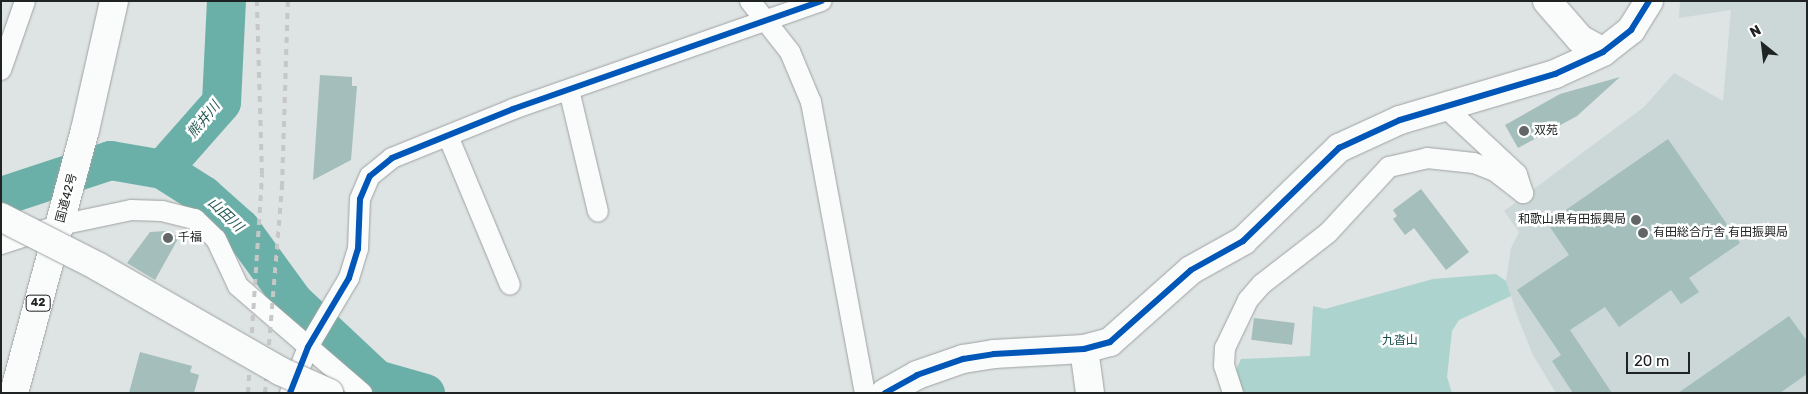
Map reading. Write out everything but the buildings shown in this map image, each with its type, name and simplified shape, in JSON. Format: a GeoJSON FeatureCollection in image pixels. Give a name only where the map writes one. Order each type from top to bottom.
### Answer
{"type":"FeatureCollection","features":[{"type":"Feature","properties":{"kind":"main road","name":"国道42号"},"geometry":{"type":"LineString","coordinates":[[14,393],[85,130],[114,1]]}},
{"type":"Feature","properties":{"kind":"main road"},"geometry":{"type":"LineString","coordinates":[[1547,1],[1580,39],[1603,52]]}},
{"type":"Feature","properties":{"kind":"main road"},"geometry":{"type":"LineString","coordinates":[[885,393],[917,375],[963,359],[994,354],[1084,350],[1110,342],[1191,270],[1243,242],[1339,148],[1377,129],[1555,74],[1603,52],[1631,30],[1650,1]]}},
{"type":"Feature","properties":{"kind":"main road"},"geometry":{"type":"LineString","coordinates":[[1,217],[97,266],[280,371],[329,393]]}},
{"type":"Feature","properties":{"kind":"main road"},"geometry":{"type":"LineString","coordinates":[[1084,350],[1090,393]]}},
{"type":"Feature","properties":{"kind":"street"},"geometry":{"type":"LineString","coordinates":[[1,70],[25,1]]}},
{"type":"Feature","properties":{"kind":"street"},"geometry":{"type":"LineString","coordinates":[[750,1],[765,23],[784,42],[797,63],[811,102],[865,393]]}},
{"type":"Feature","properties":{"kind":"street"},"geometry":{"type":"LineString","coordinates":[[290,393],[308,347],[349,278],[358,249],[360,199],[370,176],[392,158],[569,90],[765,23],[822,1]]}},
{"type":"Feature","properties":{"kind":"street"},"geometry":{"type":"LineString","coordinates":[[569,90],[598,212]]}},
{"type":"Feature","properties":{"kind":"street"},"geometry":{"type":"LineString","coordinates":[[1233,393],[1224,366],[1226,348],[1248,300],[1262,284],[1328,233],[1390,168],[1428,158],[1474,163],[1495,171],[1523,193],[1517,174],[1445,107]]}},
{"type":"Feature","properties":{"kind":"street"},"geometry":{"type":"LineString","coordinates":[[448,136],[510,285]]}},
{"type":"Feature","properties":{"kind":"street"},"geometry":{"type":"LineString","coordinates":[[1,244],[61,219],[131,210],[162,211],[195,219],[216,239],[238,286],[362,393]]}},
{"type":"Feature","properties":{"kind":"shaded area"},"geometry":{"type":"Polygon","coordinates":[[[1680,1],[1807,1],[1807,393],[1556,393],[1533,355],[1506,281],[1511,248],[1519,232],[1504,211],[1644,107],[1674,73],[1723,101],[1731,10],[1679,18],[1680,1]]]}},
{"type":"Feature","properties":{"kind":"green space","name":"九沓山"},"geometry":{"type":"Polygon","coordinates":[[[1496,274],[1506,281],[1511,296],[1459,320],[1452,331],[1447,377],[1452,393],[1245,393],[1234,374],[1241,359],[1310,356],[1313,306],[1325,309],[1433,279],[1496,274]]]}},
{"type":"Feature","properties":{"kind":"waterway","name":"熊井川"},"geometry":{"type":"LineString","coordinates":[[162,169],[221,102],[226,1]]}},
{"type":"Feature","properties":{"kind":"waterway","name":"山田川"},"geometry":{"type":"LineString","coordinates":[[1,196],[110,160],[162,169],[203,195],[240,228],[293,301],[376,379],[425,393]]}},
{"type":"Feature","properties":{"kind":"railway"},"geometry":{"type":"LineString","coordinates":[[248,393],[262,174],[257,1]]}},
{"type":"Feature","properties":{"kind":"railway"},"geometry":{"type":"LineString","coordinates":[[265,393],[282,187],[288,1]]}},
{"type":"Feature","properties":{"kind":"cycle path"},"geometry":{"type":"LineString","coordinates":[[290,393],[308,347],[349,278],[358,249],[360,199],[370,176],[392,158],[513,109],[822,1]]}},
{"type":"Feature","properties":{"kind":"cycle path"},"geometry":{"type":"LineString","coordinates":[[885,393],[917,375],[963,359],[994,354],[1084,349],[1110,342],[1191,270],[1243,241],[1339,148],[1400,120],[1555,74],[1603,52],[1631,30],[1649,1]]}},
{"type":"Feature","properties":{"kind":"place","name":"双苑"},"geometry":{"type":"Point","coordinates":[1524,131]}},
{"type":"Feature","properties":{"kind":"place","name":"和歌山県有田振興局"},"geometry":{"type":"Point","coordinates":[1636,220]}},
{"type":"Feature","properties":{"kind":"place","name":"有田総合庁舎 有田振興局"},"geometry":{"type":"Point","coordinates":[1643,233]}},
{"type":"Feature","properties":{"kind":"place","name":"千福"},"geometry":{"type":"Point","coordinates":[168,238]}}]}
